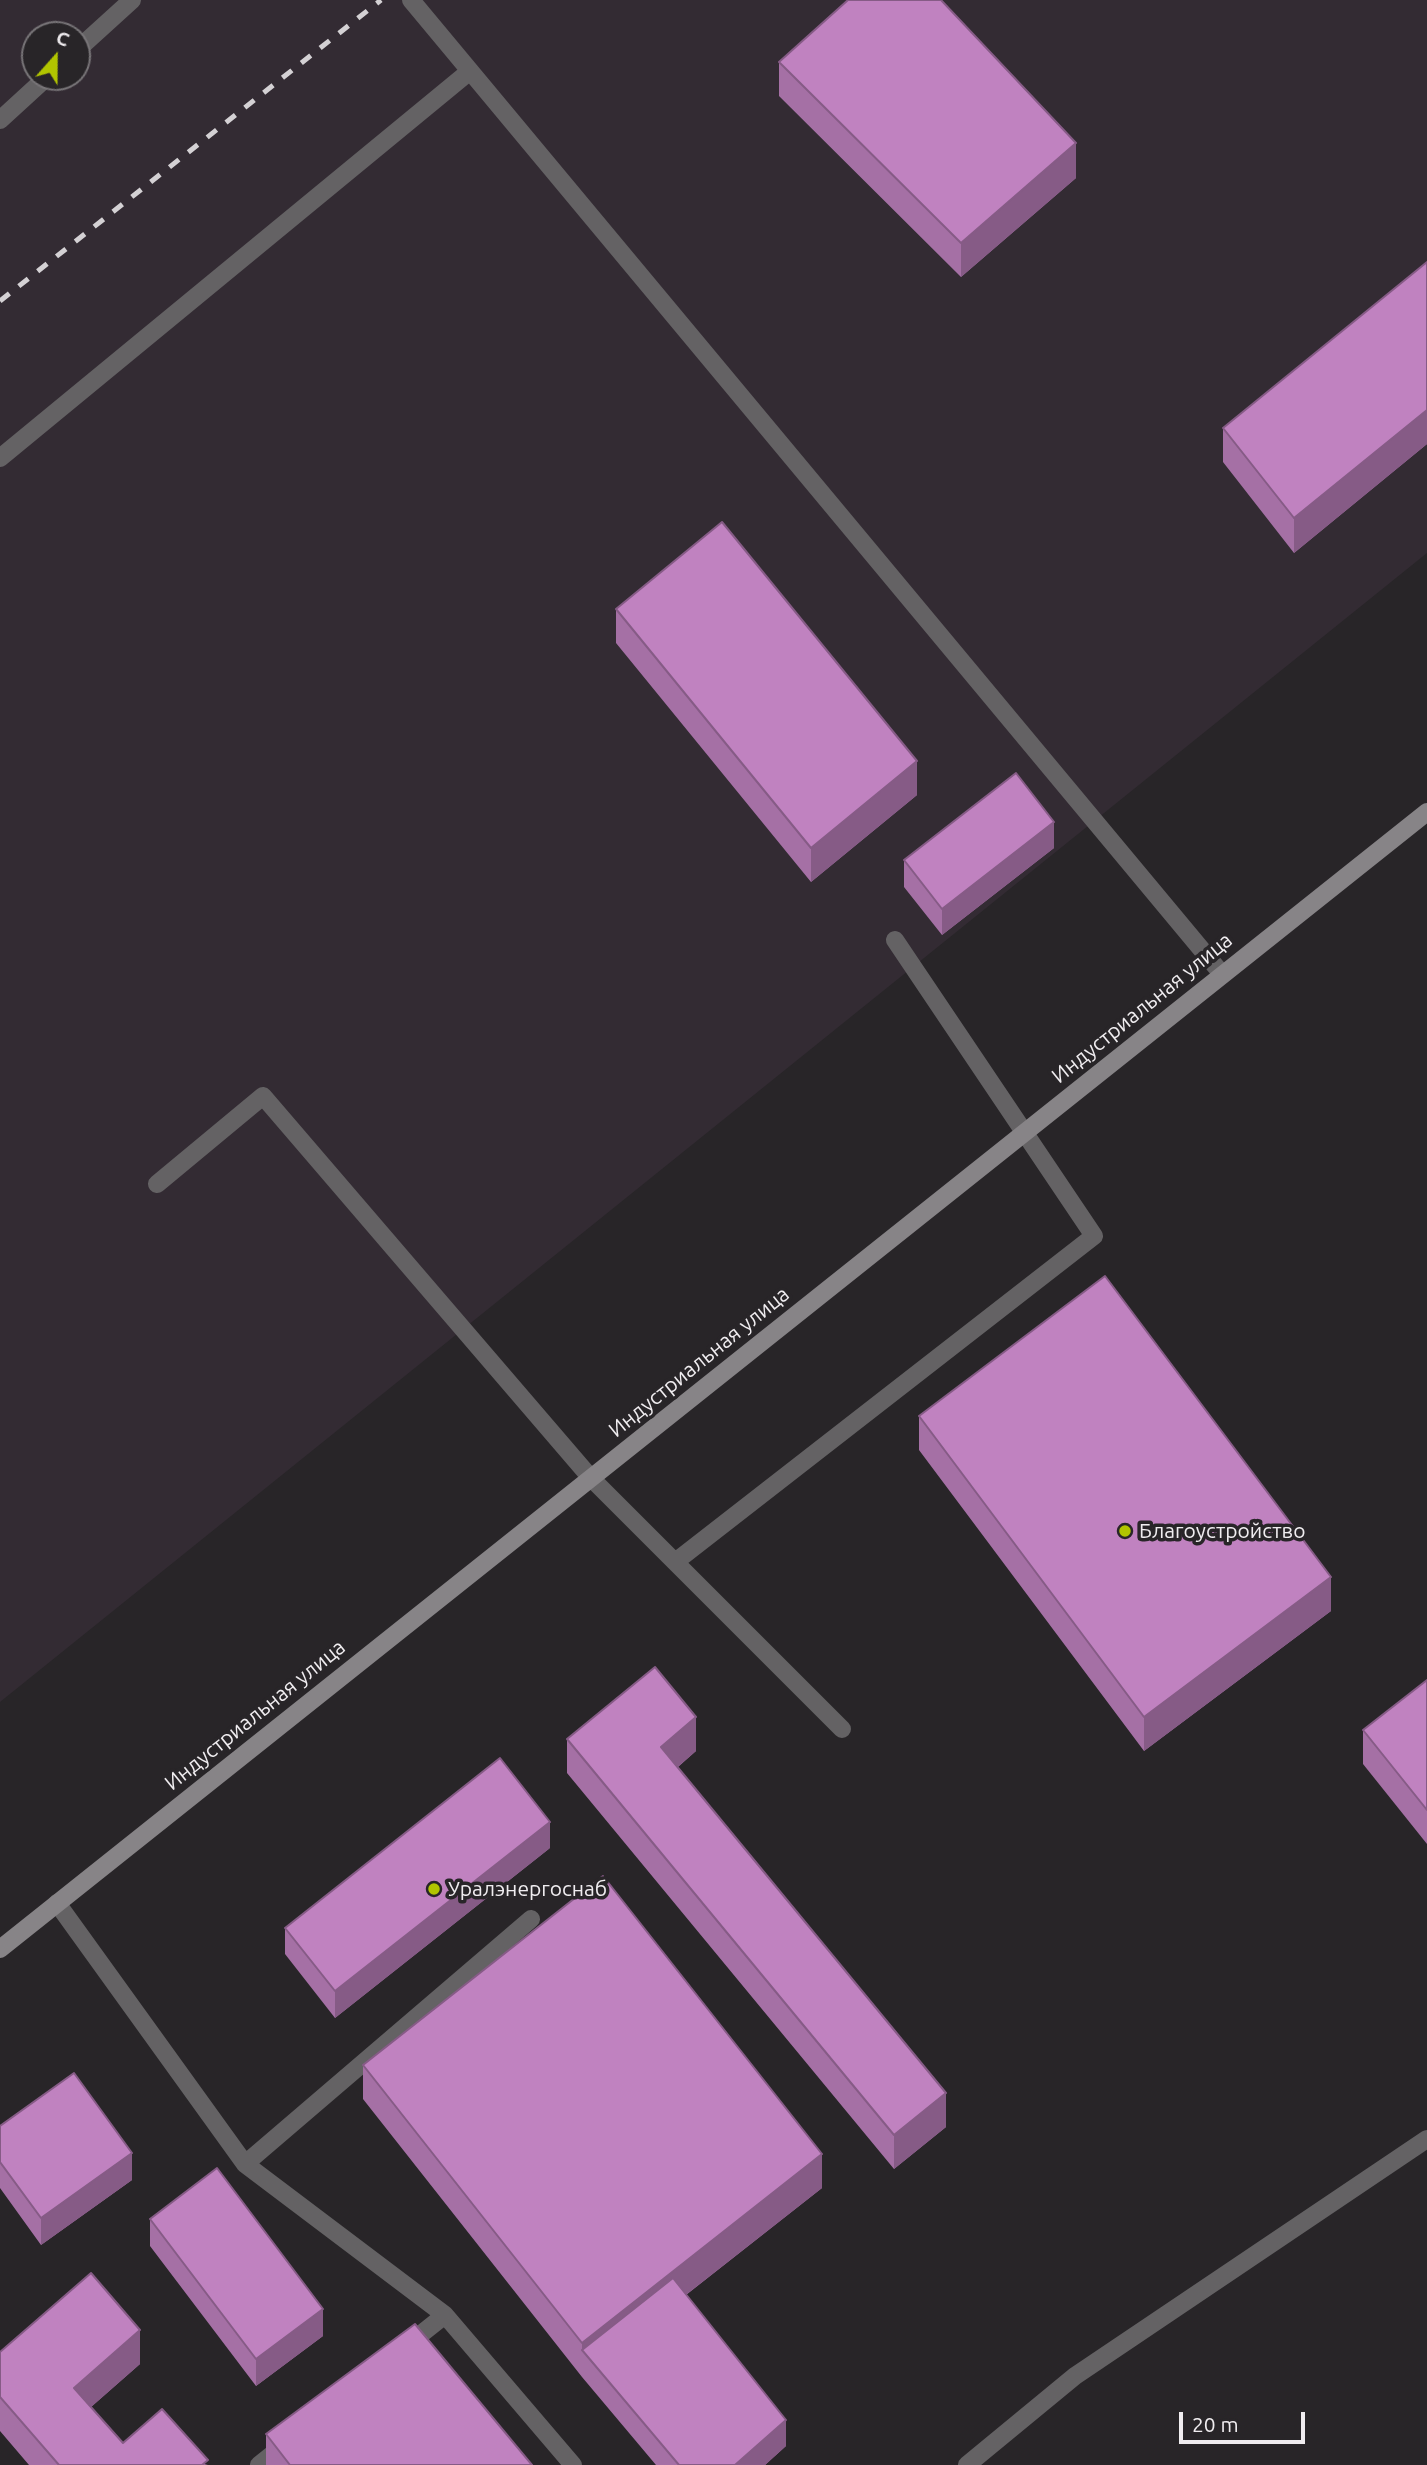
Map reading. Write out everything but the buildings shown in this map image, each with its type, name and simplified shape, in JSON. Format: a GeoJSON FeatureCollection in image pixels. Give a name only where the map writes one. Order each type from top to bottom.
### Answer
{"type":"FeatureCollection","features":[{"type":"Feature","properties":{"kind":"main road","name":"Индустриальная улица"},"geometry":{"type":"LineString","coordinates":[[0,1949],[1427,812]]}},
{"type":"Feature","properties":{"kind":"lane"},"geometry":{"type":"LineString","coordinates":[[91,37],[132,0]]}},
{"type":"Feature","properties":{"kind":"lane"},"geometry":{"type":"LineString","coordinates":[[411,0],[1222,974]]}},
{"type":"Feature","properties":{"kind":"lane"},"geometry":{"type":"LineString","coordinates":[[0,458],[470,71]]}},
{"type":"Feature","properties":{"kind":"lane"},"geometry":{"type":"LineString","coordinates":[[0,120],[32,91]]}},
{"type":"Feature","properties":{"kind":"lane"},"geometry":{"type":"LineString","coordinates":[[675,1562],[1094,1237],[895,940]]}},
{"type":"Feature","properties":{"kind":"lane"},"geometry":{"type":"LineString","coordinates":[[157,1184],[263,1096],[590,1477],[842,1729]]}},
{"type":"Feature","properties":{"kind":"lane"},"geometry":{"type":"LineString","coordinates":[[57,1903],[245,2164],[444,2315],[573,2465]]}},
{"type":"Feature","properties":{"kind":"lane"},"geometry":{"type":"LineString","coordinates":[[245,2164],[531,1919]]}},
{"type":"Feature","properties":{"kind":"lane"},"geometry":{"type":"LineString","coordinates":[[967,2465],[1075,2376],[1427,2139]]}},
{"type":"Feature","properties":{"kind":"lane"},"geometry":{"type":"LineString","coordinates":[[393,2357],[444,2315]]}},
{"type":"Feature","properties":{"kind":"lane"},"geometry":{"type":"LineString","coordinates":[[259,2465],[300,2432]]}},
{"type":"Feature","properties":{"kind":"shaded area"},"geometry":{"type":"Polygon","coordinates":[[[0,0],[1427,0],[1427,553],[0,1702],[0,0]]]}},
{"type":"Feature","properties":{"kind":"railway"},"geometry":{"type":"LineString","coordinates":[[0,301],[381,0]]}},
{"type":"Feature","properties":{"kind":"place","name":"Благоустройство"},"geometry":{"type":"Point","coordinates":[1125,1531]}},
{"type":"Feature","properties":{"kind":"place","name":"Уралэнергоснаб"},"geometry":{"type":"Point","coordinates":[434,1889]}}]}
